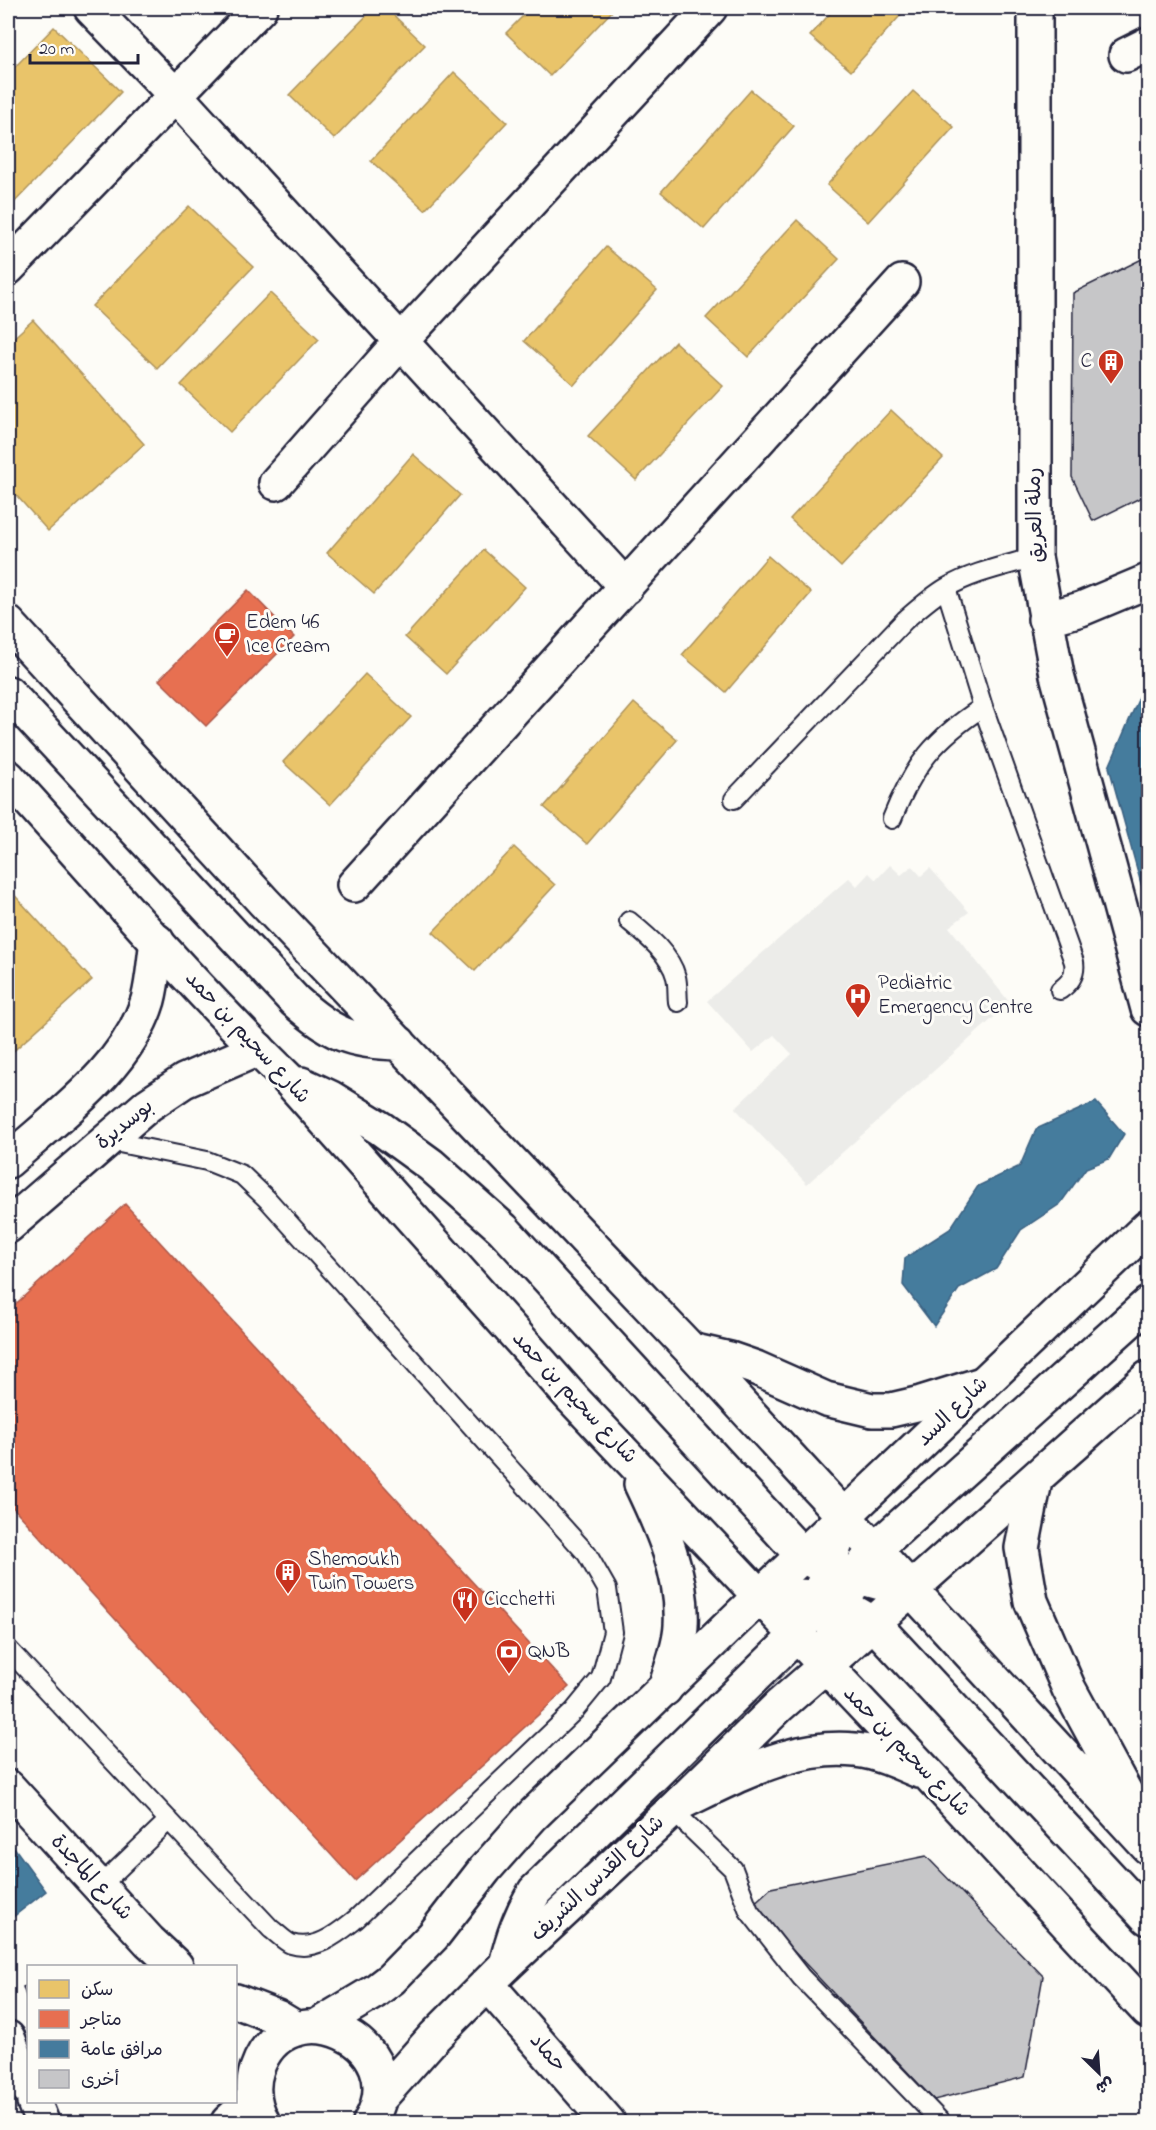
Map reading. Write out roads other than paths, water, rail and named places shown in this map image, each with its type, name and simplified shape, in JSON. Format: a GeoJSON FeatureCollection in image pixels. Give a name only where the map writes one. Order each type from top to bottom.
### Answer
{"type":"FeatureCollection","features":[{"type":"Feature","properties":{"kind":"main road"},"geometry":{"type":"LineString","coordinates":[[92,8],[176,96],[626,587]]}},
{"type":"Feature","properties":{"kind":"main road"},"geometry":{"type":"LineString","coordinates":[[8,268],[260,8]]}},
{"type":"Feature","properties":{"kind":"main road"},"geometry":{"type":"LineString","coordinates":[[276,483],[401,341],[710,8]]}},
{"type":"Feature","properties":{"kind":"main road","name":"رملة العريق"},"geometry":{"type":"LineString","coordinates":[[1035,8],[1035,557],[1057,675],[1143,975],[1149,1008]]}},
{"type":"Feature","properties":{"kind":"main road"},"geometry":{"type":"LineString","coordinates":[[354,885],[902,282]]}},
{"type":"Feature","properties":{"kind":"main road"},"geometry":{"type":"LineString","coordinates":[[1045,619],[1081,609],[1149,581]]}},
{"type":"Feature","properties":{"kind":"main road"},"geometry":{"type":"LineString","coordinates":[[8,623],[264,902],[691,1350],[1149,1848]]}},
{"type":"Feature","properties":{"kind":"main road"},"geometry":{"type":"LineString","coordinates":[[8,693],[295,1001],[315,1019],[345,1036],[374,1042],[399,1043]]}},
{"type":"Feature","properties":{"kind":"main road","name":"شارع سحيم بن حمد"},"geometry":{"type":"LineString","coordinates":[[8,777],[157,941],[288,1079],[573,1400],[930,1776],[1149,2011]]}},
{"type":"Feature","properties":{"kind":"main road"},"geometry":{"type":"LineString","coordinates":[[8,1161],[82,1095],[115,1060],[137,1026],[148,999],[157,941]]}},
{"type":"Feature","properties":{"kind":"main road","name":"بوسديرة"},"geometry":{"type":"LineString","coordinates":[[17,1218],[148,1105],[184,1081],[258,1049]]}},
{"type":"Feature","properties":{"kind":"main road"},"geometry":{"type":"LineString","coordinates":[[288,1079],[331,1098],[380,1128],[431,1165],[504,1229],[829,1581],[874,1624],[1149,1918]]}},
{"type":"Feature","properties":{"kind":"main road"},"geometry":{"type":"LineString","coordinates":[[8,1177],[22,1191],[25,1199],[17,1218]]}},
{"type":"Feature","properties":{"kind":"main road","name":"شارع السد"},"geometry":{"type":"LineString","coordinates":[[844,1516],[1149,1227]]}},
{"type":"Feature","properties":{"kind":"main road"},"geometry":{"type":"LineString","coordinates":[[228,2122],[259,2110],[254,2085],[260,2061],[275,2041],[374,1992],[391,1979],[433,1936],[485,1869],[533,1815],[759,1597],[791,1594],[829,1581],[874,1550],[1149,1304]]}},
{"type":"Feature","properties":{"kind":"main road"},"geometry":{"type":"LineString","coordinates":[[691,1350],[739,1362],[826,1399],[872,1410],[891,1410],[921,1403],[982,1384]]}},
{"type":"Feature","properties":{"kind":"main road"},"geometry":{"type":"LineString","coordinates":[[825,1666],[1149,1378]]}},
{"type":"Feature","properties":{"kind":"main road"},"geometry":{"type":"LineString","coordinates":[[627,1456],[665,1539],[675,1568],[680,1596],[681,1627],[677,1650],[665,1689]]}},
{"type":"Feature","properties":{"kind":"main road"},"geometry":{"type":"LineString","coordinates":[[1035,1481],[1022,1548],[1031,1601],[1069,1689],[1149,1834]]}},
{"type":"Feature","properties":{"kind":"main road"},"geometry":{"type":"LineString","coordinates":[[825,1666],[829,1581],[844,1516]]}},
{"type":"Feature","properties":{"kind":"main road"},"geometry":{"type":"LineString","coordinates":[[829,1581],[911,1590]]}},
{"type":"Feature","properties":{"kind":"main road"},"geometry":{"type":"LineString","coordinates":[[497,1975],[520,1915],[535,1891],[796,1636],[829,1581]]}},
{"type":"Feature","properties":{"kind":"main road","name":"شارع القدس الشريف"},"geometry":{"type":"LineString","coordinates":[[375,2114],[434,2037],[779,1706],[825,1666]]}},
{"type":"Feature","properties":{"kind":"main road"},"geometry":{"type":"LineString","coordinates":[[676,1806],[759,1767],[818,1750],[848,1749],[873,1753],[930,1776]]}},
{"type":"Feature","properties":{"kind":"main road","name":"شارع الماجدة"},"geometry":{"type":"LineString","coordinates":[[8,1787],[149,1941],[176,1965]]}},
{"type":"Feature","properties":{"kind":"main road","name":"حماد"},"geometry":{"type":"LineString","coordinates":[[497,1975],[608,2122]]}},
{"type":"Feature","properties":{"kind":"main road"},"geometry":{"type":"LineString","coordinates":[[237,2001],[307,2027],[343,2032],[365,2048],[378,2072],[375,2114]]}},
{"type":"Feature","properties":{"kind":"main road"},"geometry":{"type":"LineString","coordinates":[[8,2038],[27,2086]]}},
{"type":"Feature","properties":{"kind":"main road"},"geometry":{"type":"LineString","coordinates":[[34,2103],[42,2122]]}},
{"type":"Feature","properties":{"kind":"lane"},"geometry":{"type":"LineString","coordinates":[[734,799],[905,620],[946,588],[980,573],[1035,557]]}},
{"type":"Feature","properties":{"kind":"lane"},"geometry":{"type":"LineString","coordinates":[[946,588],[983,707],[1074,962],[1075,970],[1072,978],[1060,990]]}},
{"type":"Feature","properties":{"kind":"lane"},"geometry":{"type":"LineString","coordinates":[[892,819],[903,791],[918,765],[959,723],[983,707]]}},
{"type":"Feature","properties":{"kind":"lane"},"geometry":{"type":"LineString","coordinates":[[629,921],[645,934],[668,961],[676,976],[678,1002]]}},
{"type":"Feature","properties":{"kind":"lane"},"geometry":{"type":"LineString","coordinates":[[8,1649],[271,1929],[291,1944],[312,1945],[332,1938],[356,1919],[574,1711],[601,1678],[613,1632],[608,1589],[587,1554],[268,1200],[242,1175],[207,1161],[105,1140]]}},
{"type":"Feature","properties":{"kind":"lane"},"geometry":{"type":"LineString","coordinates":[[676,1806],[733,1869],[749,1911],[801,1977],[941,2122]]}},
{"type":"Feature","properties":{"kind":"lane"},"geometry":{"type":"LineString","coordinates":[[99,1887],[169,1820]]}},
{"type":"Feature","properties":{"kind":"place","name":"C"},"geometry":{"type":"Point","coordinates":[1111,385]}},
{"type":"Feature","properties":{"kind":"place","name":"Edem 46 Ice Cream"},"geometry":{"type":"Point","coordinates":[227,658]}},
{"type":"Feature","properties":{"kind":"place","name":"Pediatric Emergency Centre"},"geometry":{"type":"Point","coordinates":[858,1019]}},
{"type":"Feature","properties":{"kind":"place","name":"Shemoukh Twin Towers"},"geometry":{"type":"Point","coordinates":[288,1595]}},
{"type":"Feature","properties":{"kind":"place","name":"Cicchetti"},"geometry":{"type":"Point","coordinates":[465,1623]}},
{"type":"Feature","properties":{"kind":"place","name":"QNB"},"geometry":{"type":"Point","coordinates":[509,1675]}}]}
